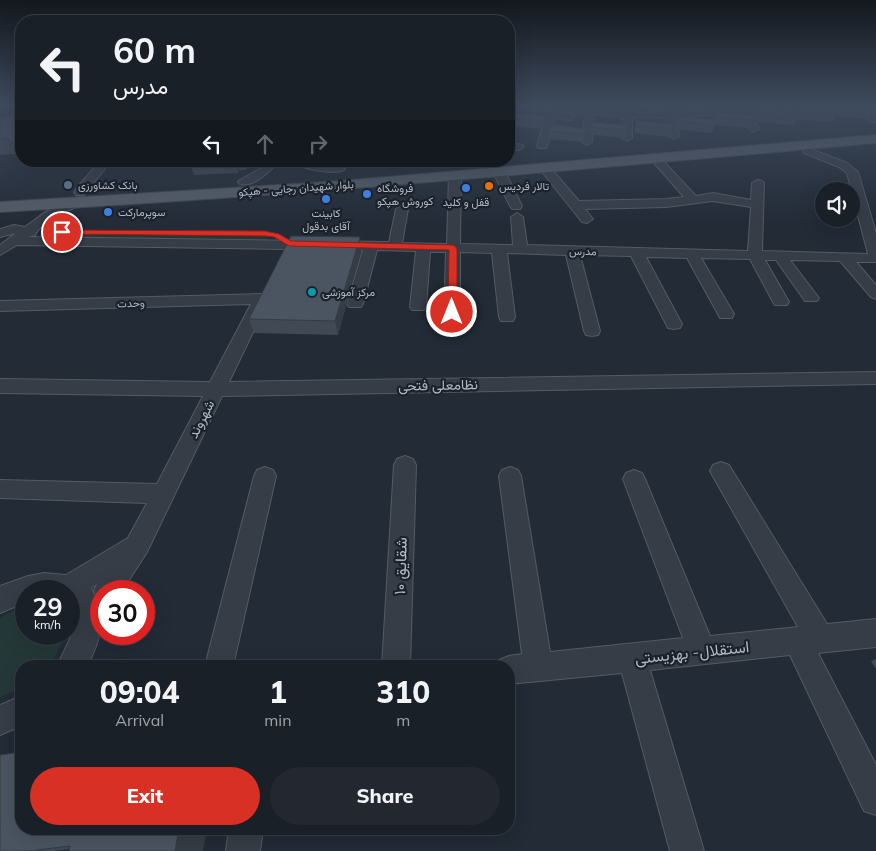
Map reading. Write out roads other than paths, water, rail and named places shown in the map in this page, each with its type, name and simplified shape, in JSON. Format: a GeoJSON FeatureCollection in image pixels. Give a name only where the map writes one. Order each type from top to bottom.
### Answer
{"type":"FeatureCollection","features":[{"type":"Feature","properties":{"kind":"main road"},"geometry":{"type":"LineString","coordinates":[[722,158],[735,148],[762,144]]}},
{"type":"Feature","properties":{"kind":"main road"},"geometry":{"type":"LineString","coordinates":[[735,148],[802,144]]}},
{"type":"Feature","properties":{"kind":"main road"},"geometry":{"type":"LineString","coordinates":[[499,172],[549,173],[876,145]]}},
{"type":"Feature","properties":{"kind":"main road"},"geometry":{"type":"LineString","coordinates":[[573,150],[601,148]]}},
{"type":"Feature","properties":{"kind":"main road","name":"بلوار شهیدان رجایی - هپکو"},"geometry":{"type":"LineString","coordinates":[[0,196],[76,198],[210,195],[499,172],[735,148]]}},
{"type":"Feature","properties":{"kind":"main road","name":"بلوار شهیدان رجایی - هپکو"},"geometry":{"type":"LineString","coordinates":[[515,163],[735,148]]}},
{"type":"Feature","properties":{"kind":"main road"},"geometry":{"type":"LineString","coordinates":[[515,149],[548,149]]}},
{"type":"Feature","properties":{"kind":"main road","name":"بلوار شهیدان رجایی - هپکو"},"geometry":{"type":"LineString","coordinates":[[0,207],[244,182],[459,167]]}},
{"type":"Feature","properties":{"kind":"main road"},"geometry":{"type":"LineString","coordinates":[[314,177],[339,169],[354,168]]}},
{"type":"Feature","properties":{"kind":"street"},"geometry":{"type":"LineString","coordinates":[[548,144],[548,149]]}},
{"type":"Feature","properties":{"kind":"street"},"geometry":{"type":"LineString","coordinates":[[808,151],[843,166],[852,172],[876,257]]}},
{"type":"Feature","properties":{"kind":"street"},"geometry":{"type":"LineString","coordinates":[[660,164],[694,200]]}},
{"type":"Feature","properties":{"kind":"street"},"geometry":{"type":"LineString","coordinates":[[0,251],[76,198],[101,167]]}},
{"type":"Feature","properties":{"kind":"street"},"geometry":{"type":"LineString","coordinates":[[244,182],[274,167]]}},
{"type":"Feature","properties":{"kind":"street"},"geometry":{"type":"LineString","coordinates":[[320,167],[339,169]]}},
{"type":"Feature","properties":{"kind":"street"},"geometry":{"type":"LineString","coordinates":[[499,172],[517,212],[520,249]]}},
{"type":"Feature","properties":{"kind":"street"},"geometry":{"type":"LineString","coordinates":[[549,173],[587,219]]}},
{"type":"Feature","properties":{"kind":"street"},"geometry":{"type":"LineString","coordinates":[[452,312],[455,175]]}},
{"type":"Feature","properties":{"kind":"street"},"geometry":{"type":"LineString","coordinates":[[758,184],[755,256],[781,302]]}},
{"type":"Feature","properties":{"kind":"street"},"geometry":{"type":"LineString","coordinates":[[576,204],[666,203],[719,198],[756,204]]}},
{"type":"Feature","properties":{"kind":"street"},"geometry":{"type":"LineString","coordinates":[[618,204],[622,220]]}},
{"type":"Feature","properties":{"kind":"street"},"geometry":{"type":"LineString","coordinates":[[395,246],[402,210]]}},
{"type":"Feature","properties":{"kind":"street","name":"مدرس"},"geometry":{"type":"LineString","coordinates":[[0,233],[14,229],[27,232],[265,233],[276,236],[289,244]]}},
{"type":"Feature","properties":{"kind":"street","name":"مدرس"},"geometry":{"type":"LineString","coordinates":[[14,241],[289,244],[845,258],[876,257]]}},
{"type":"Feature","properties":{"kind":"street"},"geometry":{"type":"LineString","coordinates":[[278,266],[289,244]]}},
{"type":"Feature","properties":{"kind":"street"},"geometry":{"type":"LineString","coordinates":[[356,304],[371,246]]}},
{"type":"Feature","properties":{"kind":"street"},"geometry":{"type":"LineString","coordinates":[[418,307],[423,247]]}},
{"type":"Feature","properties":{"kind":"street"},"geometry":{"type":"LineString","coordinates":[[499,249],[507,317]]}},
{"type":"Feature","properties":{"kind":"street"},"geometry":{"type":"LineString","coordinates":[[572,251],[592,331]]}},
{"type":"Feature","properties":{"kind":"street"},"geometry":{"type":"LineString","coordinates":[[636,252],[674,324]]}},
{"type":"Feature","properties":{"kind":"street"},"geometry":{"type":"LineString","coordinates":[[692,254],[726,314]]}},
{"type":"Feature","properties":{"kind":"street"},"geometry":{"type":"LineString","coordinates":[[780,256],[811,298]]}},
{"type":"Feature","properties":{"kind":"street"},"geometry":{"type":"LineString","coordinates":[[845,258],[876,294]]}},
{"type":"Feature","properties":{"kind":"street","name":"وحدت"},"geometry":{"type":"LineString","coordinates":[[0,306],[266,291]]}},
{"type":"Feature","properties":{"kind":"street","name":"شهروند"},"geometry":{"type":"LineString","coordinates":[[114,580],[138,544],[266,291]]}},
{"type":"Feature","properties":{"kind":"street","name":"نظامعلی فتحی"},"geometry":{"type":"LineString","coordinates":[[0,386],[216,389],[876,378]]}},
{"type":"Feature","properties":{"kind":"street","name":"شقایق ۱۰"},"geometry":{"type":"LineString","coordinates":[[396,660],[405,465]]}},
{"type":"Feature","properties":{"kind":"street"},"geometry":{"type":"LineString","coordinates":[[721,471],[808,640],[876,799]]}},
{"type":"Feature","properties":{"kind":"street"},"geometry":{"type":"LineString","coordinates":[[220,660],[265,476]]}},
{"type":"Feature","properties":{"kind":"street"},"geometry":{"type":"LineString","coordinates":[[510,476],[538,667]]}},
{"type":"Feature","properties":{"kind":"street"},"geometry":{"type":"LineString","coordinates":[[634,480],[702,650]]}},
{"type":"Feature","properties":{"kind":"street"},"geometry":{"type":"LineString","coordinates":[[0,489],[164,494]]}},
{"type":"Feature","properties":{"kind":"street"},"geometry":{"type":"LineString","coordinates":[[80,580],[138,544]]}},
{"type":"Feature","properties":{"kind":"street"},"geometry":{"type":"LineString","coordinates":[[0,592],[15,589]]}},
{"type":"Feature","properties":{"kind":"street"},"geometry":{"type":"LineString","coordinates":[[0,600],[15,592]]}},
{"type":"Feature","properties":{"kind":"street"},"geometry":{"type":"LineString","coordinates":[[80,596],[86,605],[90,607]]}},
{"type":"Feature","properties":{"kind":"street"},"geometry":{"type":"LineString","coordinates":[[75,660],[90,624]]}},
{"type":"Feature","properties":{"kind":"street","name":"استقلال- بهزیستی"},"geometry":{"type":"LineString","coordinates":[[515,669],[876,633]]}},
{"type":"Feature","properties":{"kind":"street"},"geometry":{"type":"LineString","coordinates":[[632,658],[687,851]]}},
{"type":"Feature","properties":{"kind":"street"},"geometry":{"type":"LineString","coordinates":[[243,851],[245,835]]}},
{"type":"Feature","properties":{"kind":"place","name":"بانک کشاورزی"},"geometry":{"type":"Point","coordinates":[68,185]}},
{"type":"Feature","properties":{"kind":"place","name":"تالار فردیس"},"geometry":{"type":"Point","coordinates":[489,186]}},
{"type":"Feature","properties":{"kind":"place","name":"قفل و کلید"},"geometry":{"type":"Point","coordinates":[466,188]}},
{"type":"Feature","properties":{"kind":"place","name":"فروشگاه کوروش هپکو"},"geometry":{"type":"Point","coordinates":[367,194]}},
{"type":"Feature","properties":{"kind":"place","name":"کابینت آقای بدقول"},"geometry":{"type":"Point","coordinates":[326,199]}},
{"type":"Feature","properties":{"kind":"place","name":"سوپرمارکت"},"geometry":{"type":"Point","coordinates":[108,212]}},
{"type":"Feature","properties":{"kind":"place","name":"مرکز آموزشی"},"geometry":{"type":"Point","coordinates":[312,292]}}]}
